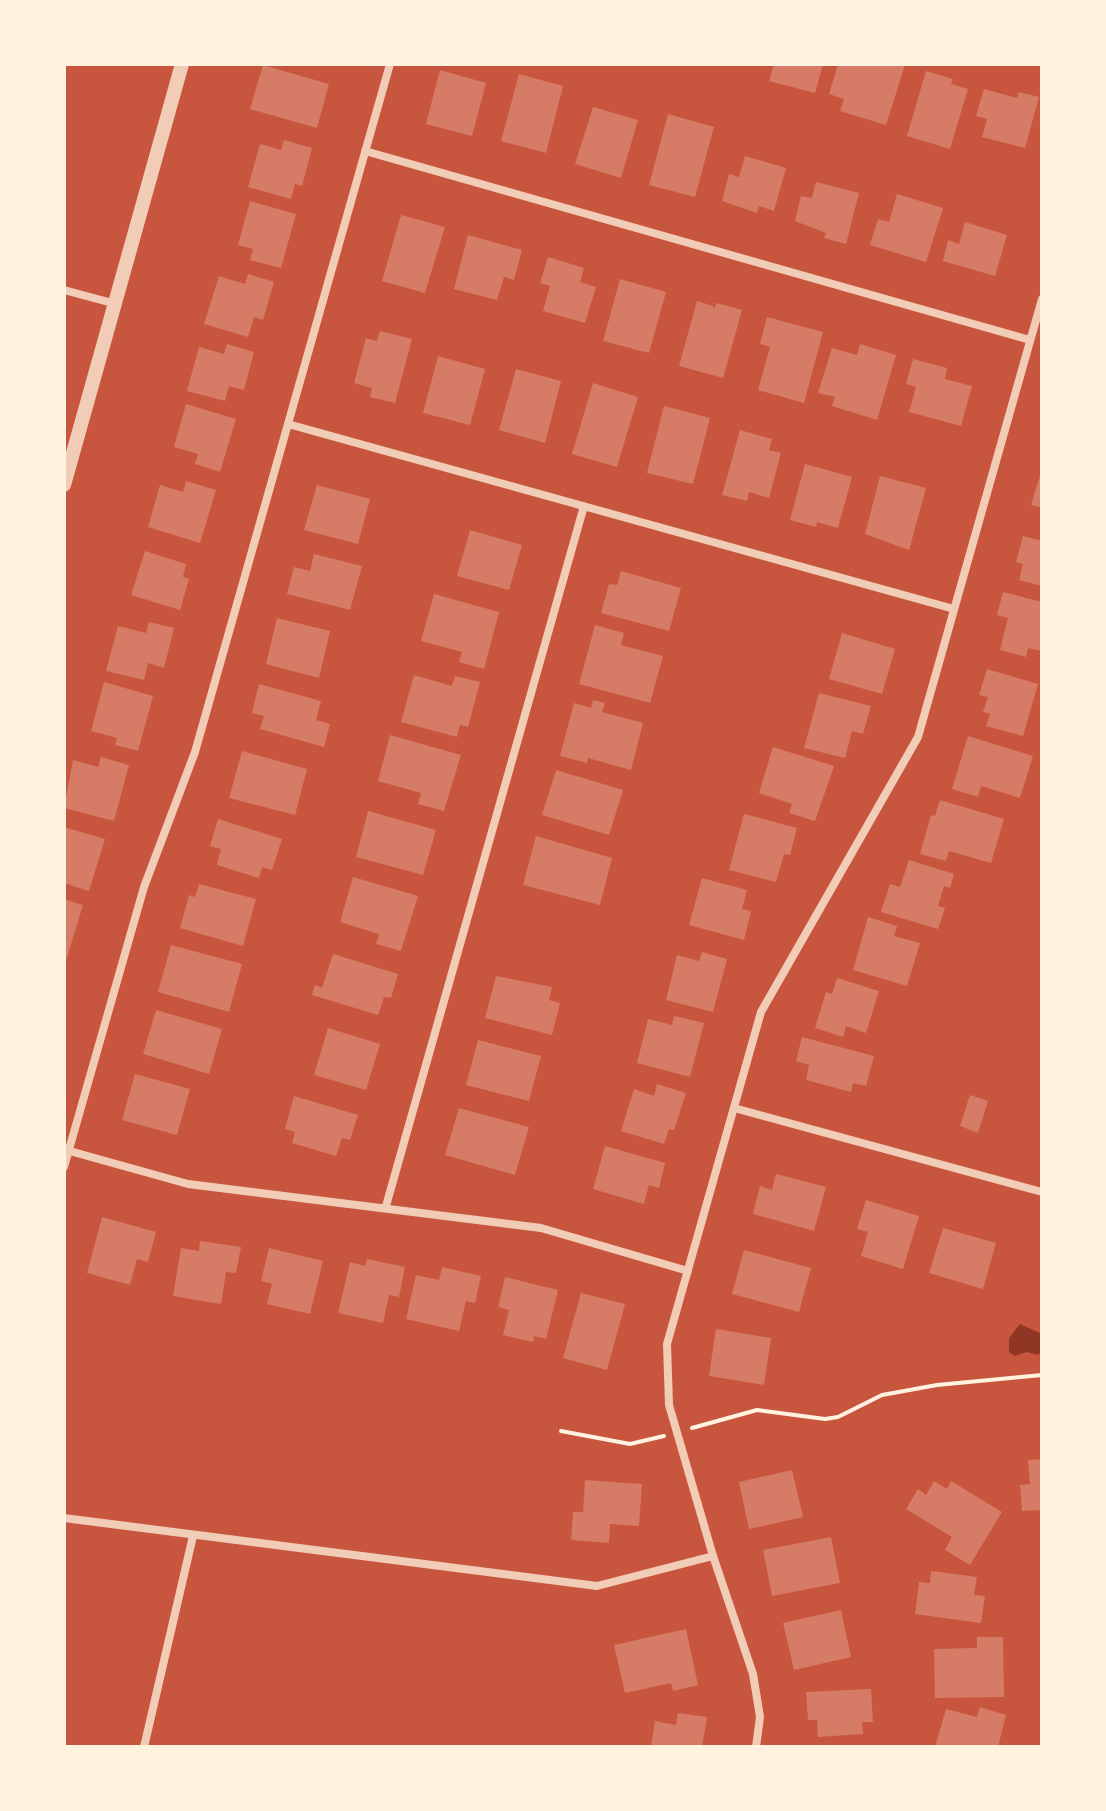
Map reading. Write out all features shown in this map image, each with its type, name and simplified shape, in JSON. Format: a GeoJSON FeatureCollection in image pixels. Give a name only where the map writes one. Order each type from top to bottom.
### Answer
{"type":"FeatureCollection","features":[{"type":"Feature","properties":{"kind":"street"},"geometry":{"type":"LineString","coordinates":[[64,485],[182,64]]}},
{"type":"Feature","properties":{"kind":"street"},"geometry":{"type":"LineString","coordinates":[[64,1167],[66,1150],[144,887],[195,752],[390,64]]}},
{"type":"Feature","properties":{"kind":"street"},"geometry":{"type":"LineString","coordinates":[[365,151],[1030,340]]}},
{"type":"Feature","properties":{"kind":"street"},"geometry":{"type":"LineString","coordinates":[[64,290],[116,304]]}},
{"type":"Feature","properties":{"kind":"street"},"geometry":{"type":"LineString","coordinates":[[756,1747],[760,1717],[753,1674],[713,1556],[669,1405],[667,1344],[761,1012],[918,737],[1042,299]]}},
{"type":"Feature","properties":{"kind":"street"},"geometry":{"type":"LineString","coordinates":[[288,424],[954,609]]}},
{"type":"Feature","properties":{"kind":"street"},"geometry":{"type":"LineString","coordinates":[[386,1206],[584,506]]}},
{"type":"Feature","properties":{"kind":"street"},"geometry":{"type":"LineString","coordinates":[[734,1108],[1042,1192]]}},
{"type":"Feature","properties":{"kind":"street"},"geometry":{"type":"LineString","coordinates":[[66,1150],[188,1184],[386,1206],[541,1228],[688,1271]]}},
{"type":"Feature","properties":{"kind":"street"},"geometry":{"type":"LineString","coordinates":[[64,1518],[597,1586],[713,1556]]}},
{"type":"Feature","properties":{"kind":"street"},"geometry":{"type":"LineString","coordinates":[[144,1747],[193,1536]]}},
{"type":"Feature","properties":{"kind":"path"},"geometry":{"type":"LineString","coordinates":[[561,1431],[630,1444],[757,1410],[814,1418],[838,1417],[882,1395],[937,1385],[1042,1375]]}},
{"type":"Feature","properties":{"kind":"shaded area"},"geometry":{"type":"Polygon","coordinates":[[[1020,1324],[1042,1334],[1042,1351],[1038,1355],[1027,1352],[1015,1356],[1009,1352],[1009,1338],[1020,1324]]]}},
{"type":"Feature","properties":{"kind":"building"},"geometry":{"type":"Polygon","coordinates":[[[774,64],[823,64],[815,93],[769,81],[774,64]]]}},
{"type":"Feature","properties":{"kind":"building"},"geometry":{"type":"Polygon","coordinates":[[[838,64],[905,65],[886,125],[840,111],[844,99],[829,94],[838,64]]]}},
{"type":"Feature","properties":{"kind":"building"},"geometry":{"type":"Polygon","coordinates":[[[263,65],[329,84],[317,128],[250,109],[263,65]]]}},
{"type":"Feature","properties":{"kind":"building"},"geometry":{"type":"Polygon","coordinates":[[[440,70],[486,83],[472,136],[426,124],[440,70]]]}},
{"type":"Feature","properties":{"kind":"building"},"geometry":{"type":"Polygon","coordinates":[[[926,71],[953,79],[951,84],[968,89],[950,149],[907,136],[926,71]]]}},
{"type":"Feature","properties":{"kind":"building"},"geometry":{"type":"Polygon","coordinates":[[[519,74],[563,86],[546,153],[501,141],[519,74]]]}},
{"type":"Feature","properties":{"kind":"building"},"geometry":{"type":"Polygon","coordinates":[[[984,89],[1017,98],[1019,92],[1039,97],[1025,148],[982,137],[987,119],[976,116],[984,89]]]}},
{"type":"Feature","properties":{"kind":"building"},"geometry":{"type":"Polygon","coordinates":[[[593,107],[638,120],[621,178],[575,164],[593,107]]]}},
{"type":"Feature","properties":{"kind":"building"},"geometry":{"type":"Polygon","coordinates":[[[668,114],[714,127],[695,197],[649,185],[668,114]]]}},
{"type":"Feature","properties":{"kind":"building"},"geometry":{"type":"Polygon","coordinates":[[[284,140],[312,148],[302,186],[295,184],[291,199],[248,187],[260,144],[281,150],[284,140]]]}},
{"type":"Feature","properties":{"kind":"building"},"geometry":{"type":"Polygon","coordinates":[[[745,156],[786,168],[774,211],[759,206],[757,213],[722,201],[729,174],[739,177],[745,156]]]}},
{"type":"Feature","properties":{"kind":"building"},"geometry":{"type":"Polygon","coordinates":[[[816,182],[859,193],[846,244],[824,238],[826,233],[795,221],[801,196],[812,198],[816,182]]]}},
{"type":"Feature","properties":{"kind":"building"},"geometry":{"type":"Polygon","coordinates":[[[897,194],[943,208],[926,262],[870,245],[878,219],[889,222],[897,194]]]}},
{"type":"Feature","properties":{"kind":"building"},"geometry":{"type":"Polygon","coordinates":[[[250,201],[296,214],[281,268],[250,260],[253,249],[238,245],[250,201]]]}},
{"type":"Feature","properties":{"kind":"building"},"geometry":{"type":"Polygon","coordinates":[[[401,215],[445,227],[425,293],[382,281],[401,215]]]}},
{"type":"Feature","properties":{"kind":"building"},"geometry":{"type":"Polygon","coordinates":[[[965,222],[1007,235],[995,276],[943,261],[948,240],[959,244],[965,222]]]}},
{"type":"Feature","properties":{"kind":"building"},"geometry":{"type":"Polygon","coordinates":[[[468,235],[522,250],[514,280],[504,277],[497,300],[454,289],[468,235]]]}},
{"type":"Feature","properties":{"kind":"building"},"geometry":{"type":"Polygon","coordinates":[[[548,257],[584,268],[580,282],[596,287],[585,323],[543,311],[550,286],[540,283],[548,257]]]}},
{"type":"Feature","properties":{"kind":"building"},"geometry":{"type":"Polygon","coordinates":[[[248,274],[274,282],[263,320],[254,317],[248,337],[204,324],[219,276],[245,284],[248,274]]]}},
{"type":"Feature","properties":{"kind":"building"},"geometry":{"type":"Polygon","coordinates":[[[620,279],[666,292],[649,353],[603,341],[620,279]]]}},
{"type":"Feature","properties":{"kind":"building"},"geometry":{"type":"Polygon","coordinates":[[[697,301],[713,306],[714,310],[716,303],[742,310],[723,378],[679,366],[697,301]]]}},
{"type":"Feature","properties":{"kind":"building"},"geometry":{"type":"Polygon","coordinates":[[[767,317],[823,332],[804,403],[758,390],[770,347],[760,344],[767,317]]]}},
{"type":"Feature","properties":{"kind":"building"},"geometry":{"type":"Polygon","coordinates":[[[380,331],[412,339],[395,403],[370,397],[372,388],[354,383],[366,338],[377,341],[380,331]]]}},
{"type":"Feature","properties":{"kind":"building"},"geometry":{"type":"Polygon","coordinates":[[[227,344],[254,352],[244,390],[229,386],[225,401],[187,391],[199,347],[224,354],[227,344]]]}},
{"type":"Feature","properties":{"kind":"building"},"geometry":{"type":"Polygon","coordinates":[[[860,344],[896,355],[877,420],[832,406],[835,397],[818,393],[832,348],[857,355],[860,344]]]}},
{"type":"Feature","properties":{"kind":"building"},"geometry":{"type":"Polygon","coordinates":[[[438,356],[485,369],[470,425],[423,413],[438,356]]]}},
{"type":"Feature","properties":{"kind":"building"},"geometry":{"type":"Polygon","coordinates":[[[913,359],[947,368],[945,379],[972,386],[961,426],[909,412],[916,387],[906,384],[913,359]]]}},
{"type":"Feature","properties":{"kind":"building"},"geometry":{"type":"Polygon","coordinates":[[[516,369],[561,381],[545,443],[499,430],[516,369]]]}},
{"type":"Feature","properties":{"kind":"building"},"geometry":{"type":"Polygon","coordinates":[[[593,383],[638,397],[617,467],[572,454],[593,383]]]}},
{"type":"Feature","properties":{"kind":"building"},"geometry":{"type":"Polygon","coordinates":[[[186,404],[236,419],[220,472],[195,464],[198,454],[174,447],[186,404]]]}},
{"type":"Feature","properties":{"kind":"building"},"geometry":{"type":"Polygon","coordinates":[[[664,406],[710,418],[693,484],[647,473],[664,406]]]}},
{"type":"Feature","properties":{"kind":"building"},"geometry":{"type":"Polygon","coordinates":[[[740,430],[772,439],[769,450],[781,453],[769,498],[749,492],[747,501],[722,495],[740,430]]]}},
{"type":"Feature","properties":{"kind":"building"},"geometry":{"type":"Polygon","coordinates":[[[805,464],[852,477],[838,528],[817,522],[816,527],[790,520],[805,464]]]}},
{"type":"Feature","properties":{"kind":"building"},"geometry":{"type":"Polygon","coordinates":[[[1042,469],[1042,508],[1031,505],[1042,469]]]}},
{"type":"Feature","properties":{"kind":"building"},"geometry":{"type":"Polygon","coordinates":[[[880,476],[926,488],[909,550],[865,534],[880,476]]]}},
{"type":"Feature","properties":{"kind":"building"},"geometry":{"type":"Polygon","coordinates":[[[186,481],[216,490],[200,543],[148,527],[160,485],[183,492],[186,481]]]}},
{"type":"Feature","properties":{"kind":"building"},"geometry":{"type":"Polygon","coordinates":[[[317,485],[370,499],[358,544],[304,530],[317,485]]]}},
{"type":"Feature","properties":{"kind":"building"},"geometry":{"type":"Polygon","coordinates":[[[470,530],[522,545],[509,590],[457,576],[470,530]]]}},
{"type":"Feature","properties":{"kind":"building"},"geometry":{"type":"Polygon","coordinates":[[[1023,536],[1042,541],[1042,586],[1019,580],[1023,564],[1016,562],[1023,536]]]}},
{"type":"Feature","properties":{"kind":"building"},"geometry":{"type":"Polygon","coordinates":[[[145,551],[186,564],[183,577],[189,579],[180,610],[131,595],[145,551]]]}},
{"type":"Feature","properties":{"kind":"building"},"geometry":{"type":"Polygon","coordinates":[[[314,554],[362,566],[350,610],[287,594],[294,567],[310,571],[314,554]]]}},
{"type":"Feature","properties":{"kind":"building"},"geometry":{"type":"Polygon","coordinates":[[[621,571],[681,588],[669,631],[601,613],[609,584],[617,585],[621,571]]]}},
{"type":"Feature","properties":{"kind":"building"},"geometry":{"type":"Polygon","coordinates":[[[1003,592],[1042,602],[1042,651],[1028,648],[1026,657],[1000,650],[1008,618],[997,615],[1003,592]]]}},
{"type":"Feature","properties":{"kind":"building"},"geometry":{"type":"Polygon","coordinates":[[[434,594],[499,612],[484,669],[459,662],[462,652],[421,641],[434,594]]]}},
{"type":"Feature","properties":{"kind":"building"},"geometry":{"type":"Polygon","coordinates":[[[277,618],[330,631],[319,678],[266,664],[277,618]]]}},
{"type":"Feature","properties":{"kind":"building"},"geometry":{"type":"Polygon","coordinates":[[[149,622],[174,628],[164,668],[148,663],[144,680],[106,671],[118,626],[146,633],[149,622]]]}},
{"type":"Feature","properties":{"kind":"building"},"geometry":{"type":"Polygon","coordinates":[[[595,625],[624,633],[621,645],[663,656],[650,703],[579,684],[595,625]]]}},
{"type":"Feature","properties":{"kind":"building"},"geometry":{"type":"Polygon","coordinates":[[[842,633],[895,649],[882,694],[829,679],[842,633]]]}},
{"type":"Feature","properties":{"kind":"building"},"geometry":{"type":"Polygon","coordinates":[[[987,669],[1038,684],[1023,736],[986,726],[990,714],[983,712],[988,697],[979,695],[987,669]]]}},
{"type":"Feature","properties":{"kind":"building"},"geometry":{"type":"Polygon","coordinates":[[[414,675],[452,686],[455,676],[480,682],[468,727],[460,725],[457,737],[401,722],[414,675]]]}},
{"type":"Feature","properties":{"kind":"building"},"geometry":{"type":"Polygon","coordinates":[[[104,682],[153,696],[138,751],[115,745],[117,738],[91,731],[104,682]]]}},
{"type":"Feature","properties":{"kind":"building"},"geometry":{"type":"Polygon","coordinates":[[[259,684],[321,701],[316,720],[330,724],[324,747],[260,729],[264,716],[252,713],[259,684]]]}},
{"type":"Feature","properties":{"kind":"building"},"geometry":{"type":"Polygon","coordinates":[[[819,693],[871,706],[863,734],[852,731],[845,758],[804,748],[819,693]]]}},
{"type":"Feature","properties":{"kind":"building"},"geometry":{"type":"Polygon","coordinates":[[[593,700],[605,703],[602,712],[643,723],[631,770],[588,758],[587,763],[560,756],[574,703],[591,708],[593,700]]]}},
{"type":"Feature","properties":{"kind":"building"},"geometry":{"type":"Polygon","coordinates":[[[390,735],[461,755],[444,811],[418,804],[421,793],[378,781],[390,735]]]}},
{"type":"Feature","properties":{"kind":"building"},"geometry":{"type":"Polygon","coordinates":[[[968,736],[1033,756],[1020,798],[981,786],[978,797],[952,789],[968,736]]]}},
{"type":"Feature","properties":{"kind":"building"},"geometry":{"type":"Polygon","coordinates":[[[773,747],[834,766],[815,821],[789,813],[792,804],[759,793],[773,747]]]}},
{"type":"Feature","properties":{"kind":"building"},"geometry":{"type":"Polygon","coordinates":[[[242,751],[307,769],[295,815],[229,798],[242,751]]]}},
{"type":"Feature","properties":{"kind":"building"},"geometry":{"type":"Polygon","coordinates":[[[101,757],[129,765],[114,821],[64,808],[73,760],[98,767],[101,757]]]}},
{"type":"Feature","properties":{"kind":"building"},"geometry":{"type":"Polygon","coordinates":[[[556,770],[623,790],[609,835],[542,815],[556,770]]]}},
{"type":"Feature","properties":{"kind":"building"},"geometry":{"type":"Polygon","coordinates":[[[940,800],[1004,819],[991,863],[949,851],[946,861],[920,854],[931,815],[935,816],[940,800]]]}},
{"type":"Feature","properties":{"kind":"building"},"geometry":{"type":"Polygon","coordinates":[[[368,811],[436,830],[423,875],[356,857],[368,811]]]}},
{"type":"Feature","properties":{"kind":"building"},"geometry":{"type":"Polygon","coordinates":[[[744,814],[797,828],[790,855],[784,854],[776,882],[729,870],[744,814]]]}},
{"type":"Feature","properties":{"kind":"building"},"geometry":{"type":"Polygon","coordinates":[[[218,819],[282,839],[272,870],[262,867],[259,878],[217,865],[221,849],[210,846],[218,819]]]}},
{"type":"Feature","properties":{"kind":"building"},"geometry":{"type":"Polygon","coordinates":[[[64,827],[105,839],[89,891],[64,883],[64,827]]]}},
{"type":"Feature","properties":{"kind":"building"},"geometry":{"type":"Polygon","coordinates":[[[536,836],[612,858],[600,905],[523,885],[536,836]]]}},
{"type":"Feature","properties":{"kind":"building"},"geometry":{"type":"Polygon","coordinates":[[[909,860],[954,874],[950,888],[944,886],[938,906],[945,908],[938,929],[881,912],[890,884],[900,887],[909,860]]]}},
{"type":"Feature","properties":{"kind":"building"},"geometry":{"type":"Polygon","coordinates":[[[353,877],[418,896],[401,951],[376,944],[379,934],[340,922],[353,877]]]}},
{"type":"Feature","properties":{"kind":"building"},"geometry":{"type":"Polygon","coordinates":[[[702,878],[747,890],[742,909],[751,911],[744,940],[689,925],[702,878]]]}},
{"type":"Feature","properties":{"kind":"building"},"geometry":{"type":"Polygon","coordinates":[[[199,884],[256,899],[243,946],[180,928],[189,895],[195,897],[199,884]]]}},
{"type":"Feature","properties":{"kind":"building"},"geometry":{"type":"Polygon","coordinates":[[[64,899],[83,905],[65,964],[64,964],[64,899]]]}},
{"type":"Feature","properties":{"kind":"building"},"geometry":{"type":"Polygon","coordinates":[[[868,917],[897,926],[894,936],[920,943],[907,986],[853,970],[868,917]]]}},
{"type":"Feature","properties":{"kind":"building"},"geometry":{"type":"Polygon","coordinates":[[[171,945],[242,964],[229,1012],[158,992],[171,945]]]}},
{"type":"Feature","properties":{"kind":"building"},"geometry":{"type":"Polygon","coordinates":[[[702,952],[727,959],[713,1012],[666,1000],[677,955],[699,961],[702,952]]]}},
{"type":"Feature","properties":{"kind":"building"},"geometry":{"type":"Polygon","coordinates":[[[333,954],[398,974],[391,998],[384,997],[378,1015],[312,995],[315,985],[322,988],[333,954]]]}},
{"type":"Feature","properties":{"kind":"building"},"geometry":{"type":"Polygon","coordinates":[[[496,976],[552,987],[549,1000],[560,1003],[552,1035],[485,1018],[496,976]]]}},
{"type":"Feature","properties":{"kind":"building"},"geometry":{"type":"Polygon","coordinates":[[[837,978],[879,991],[866,1033],[846,1026],[843,1037],[815,1028],[826,992],[832,994],[837,978]]]}},
{"type":"Feature","properties":{"kind":"building"},"geometry":{"type":"Polygon","coordinates":[[[156,1010],[222,1029],[209,1074],[143,1054],[156,1010]]]}},
{"type":"Feature","properties":{"kind":"building"},"geometry":{"type":"Polygon","coordinates":[[[674,1016],[704,1023],[690,1077],[637,1063],[648,1019],[672,1025],[674,1016]]]}},
{"type":"Feature","properties":{"kind":"building"},"geometry":{"type":"Polygon","coordinates":[[[328,1028],[380,1044],[366,1090],[314,1075],[328,1028]]]}},
{"type":"Feature","properties":{"kind":"building"},"geometry":{"type":"Polygon","coordinates":[[[802,1037],[874,1056],[866,1086],[853,1083],[851,1092],[806,1080],[809,1065],[796,1061],[802,1037]]]}},
{"type":"Feature","properties":{"kind":"building"},"geometry":{"type":"Polygon","coordinates":[[[478,1040],[541,1056],[529,1101],[466,1085],[478,1040]]]}},
{"type":"Feature","properties":{"kind":"building"},"geometry":{"type":"Polygon","coordinates":[[[135,1074],[190,1089],[177,1135],[122,1120],[135,1074]]]}},
{"type":"Feature","properties":{"kind":"building"},"geometry":{"type":"Polygon","coordinates":[[[657,1084],[686,1093],[674,1130],[669,1129],[664,1144],[621,1131],[634,1089],[654,1096],[657,1084]]]}},
{"type":"Feature","properties":{"kind":"building"},"geometry":{"type":"Polygon","coordinates":[[[970,1095],[988,1101],[978,1133],[960,1126],[970,1095]]]}},
{"type":"Feature","properties":{"kind":"building"},"geometry":{"type":"Polygon","coordinates":[[[294,1096],[358,1115],[350,1140],[342,1138],[336,1156],[292,1143],[295,1132],[285,1129],[294,1096]]]}},
{"type":"Feature","properties":{"kind":"building"},"geometry":{"type":"Polygon","coordinates":[[[459,1108],[529,1127],[515,1175],[445,1155],[459,1108]]]}},
{"type":"Feature","properties":{"kind":"building"},"geometry":{"type":"Polygon","coordinates":[[[605,1146],[665,1163],[659,1188],[649,1185],[644,1204],[593,1189],[605,1146]]]}},
{"type":"Feature","properties":{"kind":"building"},"geometry":{"type":"Polygon","coordinates":[[[776,1174],[826,1187],[814,1231],[753,1214],[760,1186],[772,1190],[776,1174]]]}},
{"type":"Feature","properties":{"kind":"building"},"geometry":{"type":"Polygon","coordinates":[[[866,1200],[919,1216],[903,1269],[861,1256],[868,1232],[857,1229],[866,1200]]]}},
{"type":"Feature","properties":{"kind":"building"},"geometry":{"type":"Polygon","coordinates":[[[102,1217],[156,1232],[148,1262],[137,1259],[130,1285],[87,1273],[102,1217]]]}},
{"type":"Feature","properties":{"kind":"building"},"geometry":{"type":"Polygon","coordinates":[[[943,1228],[996,1243],[983,1289],[929,1273],[943,1228]]]}},
{"type":"Feature","properties":{"kind":"building"},"geometry":{"type":"Polygon","coordinates":[[[200,1241],[241,1247],[236,1273],[226,1272],[221,1304],[173,1296],[181,1248],[199,1251],[200,1241]]]}},
{"type":"Feature","properties":{"kind":"building"},"geometry":{"type":"Polygon","coordinates":[[[269,1248],[323,1261],[310,1314],[267,1304],[272,1284],[261,1281],[269,1248]]]}},
{"type":"Feature","properties":{"kind":"building"},"geometry":{"type":"Polygon","coordinates":[[[744,1250],[811,1268],[799,1312],[732,1294],[744,1250]]]}},
{"type":"Feature","properties":{"kind":"building"},"geometry":{"type":"Polygon","coordinates":[[[367,1259],[405,1267],[399,1297],[389,1295],[383,1323],[338,1313],[350,1262],[365,1266],[367,1259]]]}},
{"type":"Feature","properties":{"kind":"building"},"geometry":{"type":"Polygon","coordinates":[[[442,1267],[481,1276],[475,1303],[466,1301],[459,1331],[406,1319],[416,1275],[439,1280],[442,1267]]]}},
{"type":"Feature","properties":{"kind":"building"},"geometry":{"type":"Polygon","coordinates":[[[505,1277],[558,1290],[546,1339],[534,1336],[533,1342],[503,1335],[509,1310],[498,1307],[505,1277]]]}},
{"type":"Feature","properties":{"kind":"building"},"geometry":{"type":"Polygon","coordinates":[[[581,1293],[625,1304],[607,1370],[563,1358],[581,1293]]]}},
{"type":"Feature","properties":{"kind":"building"},"geometry":{"type":"Polygon","coordinates":[[[716,1329],[771,1338],[764,1385],[709,1376],[716,1329]]]}},
{"type":"Feature","properties":{"kind":"building"},"geometry":{"type":"Polygon","coordinates":[[[1042,1459],[1042,1510],[1022,1511],[1020,1485],[1030,1484],[1028,1460],[1042,1459]]]}},
{"type":"Feature","properties":{"kind":"building"},"geometry":{"type":"Polygon","coordinates":[[[792,1470],[803,1517],[749,1529],[739,1482],[792,1470]]]}},
{"type":"Feature","properties":{"kind":"building"},"geometry":{"type":"Polygon","coordinates":[[[585,1480],[642,1484],[639,1526],[610,1524],[609,1543],[571,1540],[573,1512],[583,1512],[585,1480]]]}},
{"type":"Feature","properties":{"kind":"building"},"geometry":{"type":"Polygon","coordinates":[[[934,1481],[947,1489],[951,1481],[1002,1512],[970,1565],[945,1550],[952,1537],[906,1509],[918,1489],[926,1495],[934,1481]]]}},
{"type":"Feature","properties":{"kind":"building"},"geometry":{"type":"Polygon","coordinates":[[[831,1537],[840,1583],[772,1596],[763,1550],[831,1537]]]}},
{"type":"Feature","properties":{"kind":"building"},"geometry":{"type":"Polygon","coordinates":[[[931,1571],[977,1577],[974,1595],[985,1596],[981,1623],[915,1614],[919,1582],[930,1583],[931,1571]]]}},
{"type":"Feature","properties":{"kind":"building"},"geometry":{"type":"Polygon","coordinates":[[[841,1610],[851,1657],[794,1670],[783,1623],[841,1610]]]}},
{"type":"Feature","properties":{"kind":"building"},"geometry":{"type":"Polygon","coordinates":[[[686,1629],[698,1685],[673,1691],[671,1683],[625,1693],[614,1645],[686,1629]]]}},
{"type":"Feature","properties":{"kind":"building"},"geometry":{"type":"Polygon","coordinates":[[[977,1637],[1003,1637],[1004,1697],[935,1698],[934,1649],[977,1648],[977,1637]]]}},
{"type":"Feature","properties":{"kind":"building"},"geometry":{"type":"Polygon","coordinates":[[[871,1689],[873,1722],[862,1722],[863,1734],[818,1737],[817,1720],[808,1720],[806,1692],[871,1689]]]}},
{"type":"Feature","properties":{"kind":"building"},"geometry":{"type":"Polygon","coordinates":[[[980,1707],[1006,1715],[998,1747],[935,1747],[946,1709],[977,1717],[980,1707]]]}},
{"type":"Feature","properties":{"kind":"building"},"geometry":{"type":"Polygon","coordinates":[[[678,1713],[707,1717],[702,1747],[651,1747],[655,1721],[676,1725],[678,1713]]]}}]}
